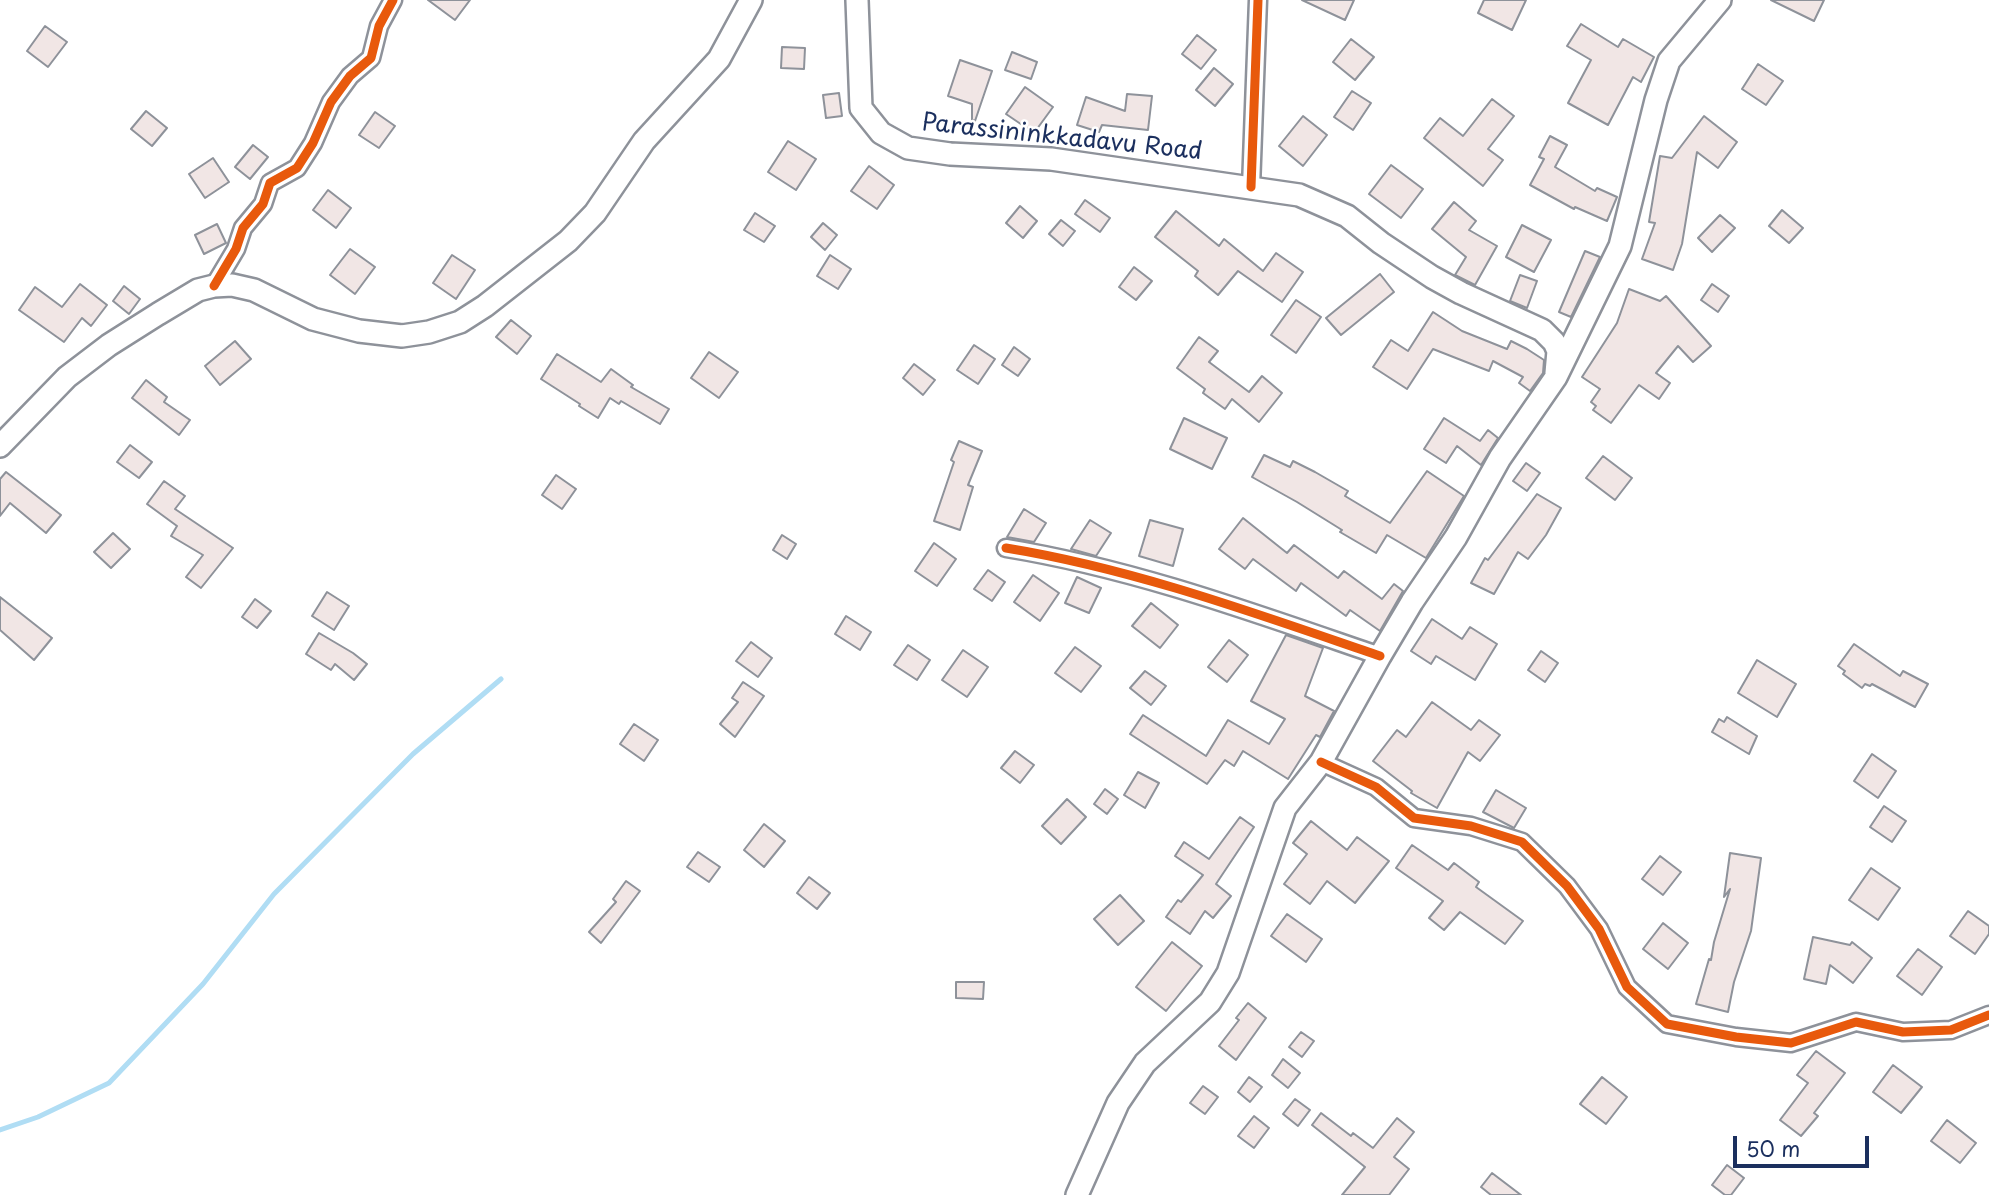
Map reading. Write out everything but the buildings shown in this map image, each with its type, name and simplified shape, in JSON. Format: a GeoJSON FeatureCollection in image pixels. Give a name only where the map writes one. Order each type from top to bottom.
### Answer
{"type":"FeatureCollection","features":[{"type":"Feature","properties":{"kind":"main road"},"geometry":{"type":"LineString","coordinates":[[0,446],[67,377],[109,345],[198,290],[232,285],[254,290],[313,319],[359,331],[402,336],[429,332],[460,322],[485,306],[568,241],[595,213],[644,141],[719,59],[751,0]]}},
{"type":"Feature","properties":{"kind":"main road","name":"Parassininkkadavu Road"},"geometry":{"type":"LineString","coordinates":[[857,0],[861,108],[881,133],[908,148],[950,154],[1051,159],[1299,195],[1347,216],[1432,278],[1542,330],[1554,342],[1558,351],[1556,377]]}},
{"type":"Feature","properties":{"kind":"main road"},"geometry":{"type":"LineString","coordinates":[[1077,1195],[1118,1103],[1145,1063],[1210,1002],[1228,973],[1285,808],[1321,762],[1412,602],[1456,537],[1500,458],[1556,377],[1620,246],[1656,100],[1670,61],[1720,0]]}},
{"type":"Feature","properties":{"kind":"street"},"geometry":{"type":"LineString","coordinates":[[214,286],[236,249],[243,228],[263,204],[270,183],[297,168],[313,143],[331,102],[350,76],[371,58],[379,26],[393,0]]}},
{"type":"Feature","properties":{"kind":"street"},"geometry":{"type":"LineString","coordinates":[[1251,187],[1258,0]]}},
{"type":"Feature","properties":{"kind":"street"},"geometry":{"type":"LineString","coordinates":[[1006,548],[1056,556],[1196,593],[1380,656]]}},
{"type":"Feature","properties":{"kind":"street"},"geometry":{"type":"LineString","coordinates":[[1321,762],[1376,787],[1414,818],[1471,826],[1522,842],[1567,886],[1600,929],[1627,987],[1667,1024],[1736,1037],[1791,1043],[1856,1022],[1903,1032],[1951,1030],[1989,1015]]}},
{"type":"Feature","properties":{"kind":"waterway"},"geometry":{"type":"LineString","coordinates":[[0,1130],[38,1117],[109,1083],[203,984],[274,894],[413,754],[501,679]]}},
{"type":"Feature","properties":{"kind":"cycle path"},"geometry":{"type":"LineString","coordinates":[[214,286],[236,249],[243,228],[263,204],[270,183],[297,168],[313,143],[331,102],[350,76],[371,58],[379,26],[393,0]]}},
{"type":"Feature","properties":{"kind":"cycle path"},"geometry":{"type":"LineString","coordinates":[[1251,187],[1258,0]]}},
{"type":"Feature","properties":{"kind":"cycle path"},"geometry":{"type":"LineString","coordinates":[[1006,548],[1149,580],[1380,656]]}},
{"type":"Feature","properties":{"kind":"cycle path"},"geometry":{"type":"LineString","coordinates":[[1321,762],[1376,787],[1414,818],[1471,826],[1522,842],[1567,886],[1599,929],[1627,987],[1667,1024],[1736,1037],[1791,1043],[1856,1022],[1903,1032],[1951,1030],[1989,1015]]}}]}
